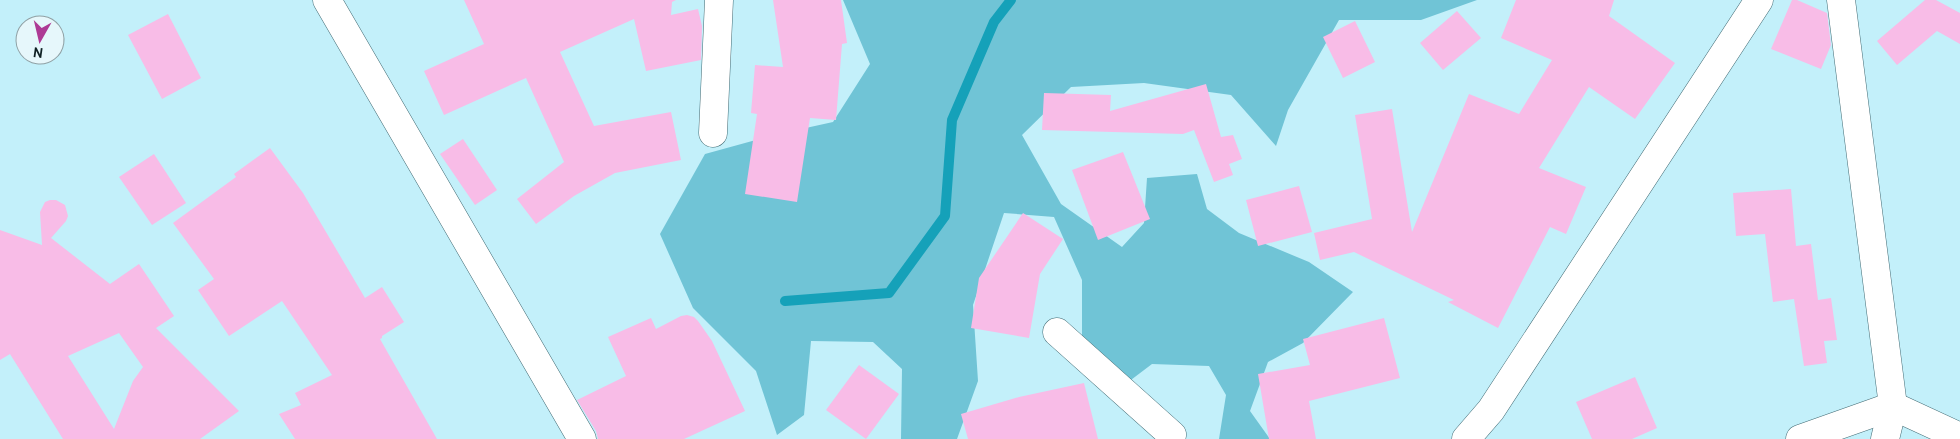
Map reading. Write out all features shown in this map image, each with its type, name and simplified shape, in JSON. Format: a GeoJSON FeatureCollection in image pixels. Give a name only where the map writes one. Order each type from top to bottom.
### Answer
{"type":"FeatureCollection","features":[{"type":"Feature","properties":{"kind":"main road"},"geometry":{"type":"LineString","coordinates":[[327,0],[582,439]]}},
{"type":"Feature","properties":{"kind":"main road"},"geometry":{"type":"LineString","coordinates":[[713,133],[719,0]]}},
{"type":"Feature","properties":{"kind":"main road"},"geometry":{"type":"LineString","coordinates":[[1466,439],[1491,410],[1758,0]]}},
{"type":"Feature","properties":{"kind":"main road"},"geometry":{"type":"LineString","coordinates":[[1841,0],[1893,406],[1886,439]]}},
{"type":"Feature","properties":{"kind":"main road"},"geometry":{"type":"LineString","coordinates":[[1057,332],[1172,435],[1171,439]]}},
{"type":"Feature","properties":{"kind":"main road"},"geometry":{"type":"LineString","coordinates":[[1800,439],[1893,406],[1960,437]]}},
{"type":"Feature","properties":{"kind":"shaded area"},"geometry":{"type":"Polygon","coordinates":[[[843,0],[1477,0],[1421,20],[1339,20],[1288,110],[1276,146],[1231,95],[1144,83],[1071,87],[1022,135],[1061,204],[1122,247],[1144,223],[1147,178],[1197,174],[1207,209],[1239,233],[1309,262],[1353,292],[1303,343],[1268,362],[1250,411],[1270,439],[1219,439],[1226,395],[1209,366],[1152,364],[1115,392],[1082,348],[1082,280],[1054,217],[1004,213],[973,305],[978,381],[957,439],[901,439],[902,369],[873,342],[811,341],[804,415],[777,435],[756,371],[693,308],[660,234],[705,154],[774,135],[833,122],[870,64],[843,0]]]}},
{"type":"Feature","properties":{"kind":"building"},"geometry":{"type":"Polygon","coordinates":[[[464,0],[676,0],[672,2],[671,15],[698,9],[702,26],[701,60],[646,71],[634,19],[560,52],[594,126],[671,112],[681,160],[615,173],[574,196],[536,224],[517,199],[564,162],[526,78],[444,115],[424,71],[484,44],[464,0]]]}},
{"type":"Feature","properties":{"kind":"building"},"geometry":{"type":"Polygon","coordinates":[[[773,0],[841,0],[847,43],[842,44],[836,120],[810,118],[797,202],[745,194],[757,114],[751,113],[755,65],[783,67],[773,0]]]}},
{"type":"Feature","properties":{"kind":"building"},"geometry":{"type":"Polygon","coordinates":[[[1516,0],[1614,0],[1609,16],[1675,63],[1635,119],[1589,87],[1539,168],[1586,187],[1566,234],[1550,227],[1498,328],[1448,302],[1454,300],[1354,252],[1320,260],[1314,233],[1372,219],[1355,115],[1392,109],[1412,232],[1469,94],[1519,114],[1552,60],[1501,38],[1516,0]]]}},
{"type":"Feature","properties":{"kind":"building"},"geometry":{"type":"Polygon","coordinates":[[[1792,0],[1797,0],[1827,13],[1831,45],[1821,69],[1771,49],[1792,0]]]}},
{"type":"Feature","properties":{"kind":"building"},"geometry":{"type":"Polygon","coordinates":[[[1925,0],[1936,0],[1960,13],[1960,44],[1937,31],[1897,65],[1877,41],[1925,0]]]}},
{"type":"Feature","properties":{"kind":"building"},"geometry":{"type":"Polygon","coordinates":[[[1457,11],[1481,38],[1443,70],[1420,43],[1457,11]]]}},
{"type":"Feature","properties":{"kind":"building"},"geometry":{"type":"Polygon","coordinates":[[[168,14],[201,78],[162,99],[128,35],[168,14]]]}},
{"type":"Feature","properties":{"kind":"building"},"geometry":{"type":"Polygon","coordinates":[[[1355,21],[1375,62],[1343,78],[1323,37],[1355,21]]]}},
{"type":"Feature","properties":{"kind":"building"},"geometry":{"type":"Polygon","coordinates":[[[1206,84],[1221,137],[1233,135],[1242,159],[1229,164],[1233,175],[1214,182],[1194,130],[1183,134],[1042,130],[1044,93],[1111,95],[1110,111],[1206,84]]]}},
{"type":"Feature","properties":{"kind":"building"},"geometry":{"type":"Polygon","coordinates":[[[463,139],[497,190],[475,205],[440,154],[463,139]]]}},
{"type":"Feature","properties":{"kind":"building"},"geometry":{"type":"Polygon","coordinates":[[[270,148],[303,193],[365,298],[382,287],[404,322],[380,339],[437,439],[295,439],[279,414],[301,405],[295,393],[332,375],[282,301],[229,336],[198,290],[214,279],[173,223],[236,177],[234,174],[270,148]]]}},
{"type":"Feature","properties":{"kind":"building"},"geometry":{"type":"Polygon","coordinates":[[[1123,152],[1150,219],[1098,240],[1072,170],[1123,152]]]}},
{"type":"Feature","properties":{"kind":"building"},"geometry":{"type":"Polygon","coordinates":[[[154,154],[186,203],[152,225],[119,177],[154,154]]]}},
{"type":"Feature","properties":{"kind":"building"},"geometry":{"type":"Polygon","coordinates":[[[1299,186],[1312,232],[1258,246],[1246,200],[1299,186]]]}},
{"type":"Feature","properties":{"kind":"building"},"geometry":{"type":"Polygon","coordinates":[[[1791,189],[1796,246],[1811,244],[1818,300],[1831,298],[1837,340],[1824,341],[1827,363],[1804,366],[1794,299],[1773,302],[1765,234],[1736,236],[1733,193],[1791,189]]]}},
{"type":"Feature","properties":{"kind":"building"},"geometry":{"type":"Polygon","coordinates":[[[56,200],[65,205],[68,216],[51,238],[110,284],[139,264],[174,316],[156,328],[239,411],[200,439],[63,439],[10,354],[0,360],[0,230],[42,245],[40,212],[45,202],[56,200]],[[119,333],[68,356],[114,429],[133,381],[143,367],[119,333]]]}},
{"type":"Feature","properties":{"kind":"building"},"geometry":{"type":"Polygon","coordinates":[[[1023,213],[1063,239],[1040,274],[1029,338],[971,328],[979,278],[1023,213]]]}},
{"type":"Feature","properties":{"kind":"building"},"geometry":{"type":"Polygon","coordinates":[[[681,316],[694,317],[698,321],[712,341],[745,411],[684,439],[598,439],[596,431],[577,400],[626,376],[608,337],[651,318],[656,329],[681,316]]]}},
{"type":"Feature","properties":{"kind":"building"},"geometry":{"type":"Polygon","coordinates":[[[1384,318],[1400,378],[1309,401],[1316,439],[1269,439],[1258,374],[1310,365],[1303,339],[1384,318]]]}},
{"type":"Feature","properties":{"kind":"building"},"geometry":{"type":"Polygon","coordinates":[[[859,365],[899,394],[866,439],[826,410],[859,365]]]}},
{"type":"Feature","properties":{"kind":"building"},"geometry":{"type":"Polygon","coordinates":[[[1635,377],[1657,428],[1632,439],[1592,439],[1576,402],[1635,377]]]}},
{"type":"Feature","properties":{"kind":"building"},"geometry":{"type":"Polygon","coordinates":[[[1084,383],[1098,439],[968,439],[961,414],[1019,397],[1084,383]]]}},
{"type":"Feature","properties":{"kind":"waterway"},"geometry":{"type":"LineString","coordinates":[[785,301],[889,293],[945,216],[952,120],[994,22],[1011,0]]}}]}
